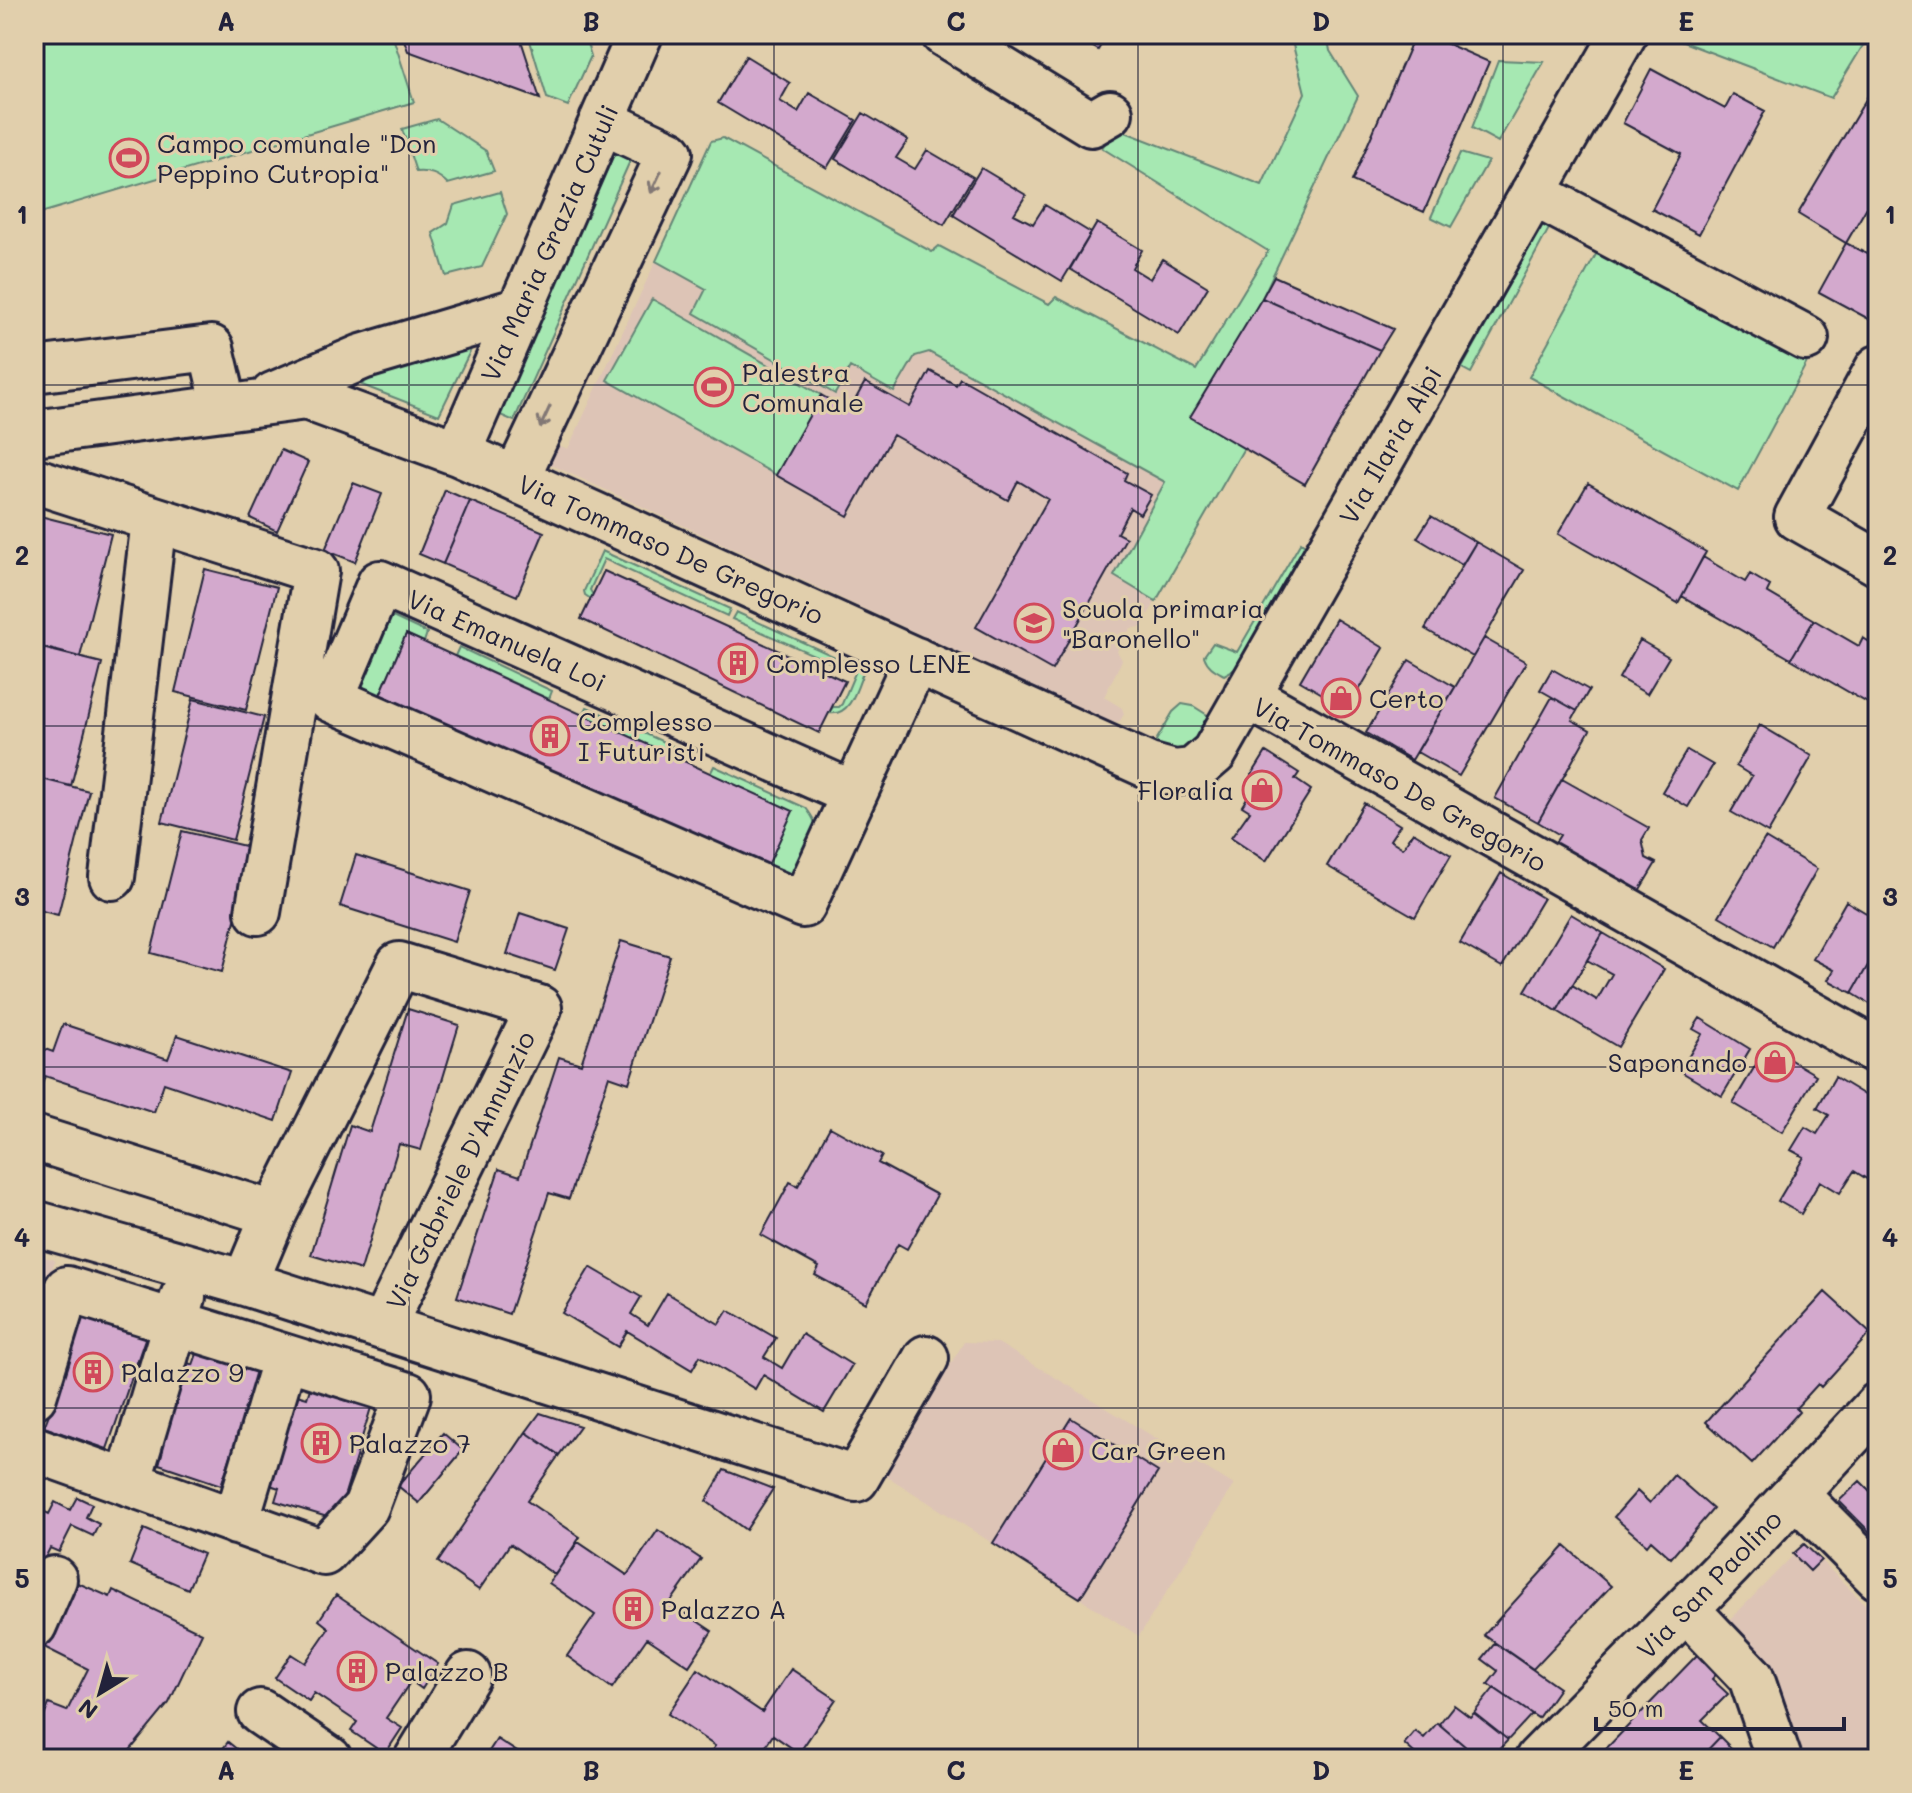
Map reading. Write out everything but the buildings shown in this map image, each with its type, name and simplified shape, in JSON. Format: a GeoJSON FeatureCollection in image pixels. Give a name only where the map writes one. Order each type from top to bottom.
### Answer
{"type":"FeatureCollection","features":[{"type":"Feature","properties":{"kind":"street","name":"Via Maria Grazia Cutuli"},"geometry":{"type":"LineString","coordinates":[[458,453],[640,34]]}},
{"type":"Feature","properties":{"kind":"street"},"geometry":{"type":"LineString","coordinates":[[944,34],[1091,124],[1110,113]]}},
{"type":"Feature","properties":{"kind":"street","name":"Via Ilaria Alpi"},"geometry":{"type":"LineString","coordinates":[[1246,695],[1624,34]]}},
{"type":"Feature","properties":{"kind":"street"},"geometry":{"type":"LineString","coordinates":[[516,479],[670,153],[602,121]]}},
{"type":"Feature","properties":{"kind":"street"},"geometry":{"type":"LineString","coordinates":[[1533,193],[1806,338]]}},
{"type":"Feature","properties":{"kind":"street"},"geometry":{"type":"LineString","coordinates":[[34,370],[211,348],[240,405],[362,357],[520,310]]}},
{"type":"Feature","properties":{"kind":"street"},"geometry":{"type":"LineString","coordinates":[[1878,368],[1797,517],[1878,563]]}},
{"type":"Feature","properties":{"kind":"street","name":"Via Tommaso De Gregorio"},"geometry":{"type":"LineString","coordinates":[[34,433],[306,397],[458,453],[1149,766],[1174,773],[1193,771],[1214,753],[1246,695],[1878,1052]]}},
{"type":"Feature","properties":{"kind":"street"},"geometry":{"type":"LineString","coordinates":[[34,485],[39,482],[316,571],[258,912]]}},
{"type":"Feature","properties":{"kind":"street"},"geometry":{"type":"LineString","coordinates":[[112,877],[154,520]]}},
{"type":"Feature","properties":{"kind":"street","name":"Via Emanuela Loi"},"geometry":{"type":"LineString","coordinates":[[380,583],[854,794],[803,905],[331,699],[380,583]]}},
{"type":"Feature","properties":{"kind":"street"},"geometry":{"type":"LineString","coordinates":[[854,794],[916,660]]}},
{"type":"Feature","properties":{"kind":"street","name":"Via Gabriele D'Annunzio"},"geometry":{"type":"LineString","coordinates":[[245,1283],[274,1214],[399,965],[539,1008],[383,1326]]}},
{"type":"Feature","properties":{"kind":"street"},"geometry":{"type":"LineString","coordinates":[[34,1138],[274,1214]]}},
{"type":"Feature","properties":{"kind":"street","name":"Via Gabriele D'Annunzio"},"geometry":{"type":"LineString","coordinates":[[37,1234],[192,1268],[245,1283],[856,1479],[926,1358]]}},
{"type":"Feature","properties":{"kind":"street"},"geometry":{"type":"LineString","coordinates":[[128,1483],[192,1268]]}},
{"type":"Feature","properties":{"kind":"street"},"geometry":{"type":"LineString","coordinates":[[34,1396],[67,1289],[408,1395],[366,1507],[324,1553],[34,1449]]}},
{"type":"Feature","properties":{"kind":"street"},"geometry":{"type":"LineString","coordinates":[[236,1522],[285,1357]]}},
{"type":"Feature","properties":{"kind":"street","name":"Via San Paolino"},"geometry":{"type":"LineString","coordinates":[[1538,1759],[1686,1609],[1878,1405]]}},
{"type":"Feature","properties":{"kind":"street"},"geometry":{"type":"LineString","coordinates":[[1795,1494],[1878,1577]]}},
{"type":"Feature","properties":{"kind":"street"},"geometry":{"type":"LineString","coordinates":[[34,1625],[54,1579]]}},
{"type":"Feature","properties":{"kind":"street"},"geometry":{"type":"LineString","coordinates":[[1686,1609],[1751,1677],[1779,1759]]}},
{"type":"Feature","properties":{"kind":"street"},"geometry":{"type":"LineString","coordinates":[[417,1759],[468,1675]]}},
{"type":"Feature","properties":{"kind":"street"},"geometry":{"type":"LineString","coordinates":[[260,1712],[329,1759]]}},
{"type":"Feature","properties":{"kind":"shaded area"},"geometry":{"type":"Polygon","coordinates":[[[695,177],[1244,448],[1141,627],[1131,628],[1117,651],[1122,660],[1104,697],[1122,708],[1124,714],[1120,721],[1112,723],[543,461],[553,443],[568,449],[695,177]]]}},
{"type":"Feature","properties":{"kind":"shaded area"},"geometry":{"type":"Polygon","coordinates":[[[34,1254],[55,1260],[34,1329],[34,1254]]]}},
{"type":"Feature","properties":{"kind":"shaded area"},"geometry":{"type":"Polygon","coordinates":[[[964,1342],[998,1343],[1234,1485],[1139,1636],[885,1475],[964,1342]]]}},
{"type":"Feature","properties":{"kind":"shaded area"},"geometry":{"type":"Polygon","coordinates":[[[1804,1544],[1878,1617],[1878,1759],[1794,1759],[1725,1625],[1804,1544]]]}},
{"type":"Feature","properties":{"kind":"green space","name":"Campo comunale \"Don Peppino Cutropia\""},"geometry":{"type":"Polygon","coordinates":[[[34,34],[392,34],[414,102],[34,215],[34,34]]]}},
{"type":"Feature","properties":{"kind":"green space"},"geometry":{"type":"Polygon","coordinates":[[[528,34],[584,34],[591,56],[568,106],[547,98],[528,34]]]}},
{"type":"Feature","properties":{"kind":"green space"},"geometry":{"type":"Polygon","coordinates":[[[1298,34],[1327,34],[1330,51],[1358,96],[1262,298],[1244,448],[1156,601],[1114,576],[1165,482],[929,352],[915,356],[894,392],[850,367],[835,394],[694,313],[706,289],[656,261],[711,141],[723,138],[932,252],[939,246],[1049,304],[1056,297],[1196,370],[1268,251],[1102,148],[1115,128],[1262,185],[1305,93],[1293,45],[1298,34]]]}},
{"type":"Feature","properties":{"kind":"green space"},"geometry":{"type":"Polygon","coordinates":[[[1662,34],[1870,34],[1831,98],[1662,34]]]}},
{"type":"Feature","properties":{"kind":"green space"},"geometry":{"type":"Polygon","coordinates":[[[1498,60],[1544,62],[1498,142],[1472,128],[1498,60]]]}},
{"type":"Feature","properties":{"kind":"green space"},"geometry":{"type":"Polygon","coordinates":[[[437,119],[486,151],[494,171],[448,184],[433,174],[416,172],[402,129],[437,119]]]}},
{"type":"Feature","properties":{"kind":"green space"},"geometry":{"type":"Polygon","coordinates":[[[618,145],[634,152],[514,421],[498,414],[618,145]]]}},
{"type":"Feature","properties":{"kind":"green space"},"geometry":{"type":"Polygon","coordinates":[[[1460,153],[1488,161],[1451,227],[1431,217],[1460,153]]]}},
{"type":"Feature","properties":{"kind":"green space"},"geometry":{"type":"Polygon","coordinates":[[[500,192],[507,214],[482,267],[446,276],[433,233],[448,223],[454,205],[500,192]]]}},
{"type":"Feature","properties":{"kind":"green space"},"geometry":{"type":"Polygon","coordinates":[[[1545,219],[1552,223],[1471,373],[1462,368],[1545,219]]]}},
{"type":"Feature","properties":{"kind":"green space"},"geometry":{"type":"Polygon","coordinates":[[[1600,247],[1812,353],[1738,491],[1529,377],[1600,247]]]}},
{"type":"Feature","properties":{"kind":"green space","name":"Palestra Comunale"},"geometry":{"type":"Polygon","coordinates":[[[652,299],[821,395],[776,475],[607,380],[652,299]]]}},
{"type":"Feature","properties":{"kind":"green space"},"geometry":{"type":"Polygon","coordinates":[[[477,337],[439,415],[344,378],[477,337]]]}},
{"type":"Feature","properties":{"kind":"green space"},"geometry":{"type":"Polygon","coordinates":[[[1301,542],[1305,545],[1235,669],[1224,675],[1215,670],[1204,656],[1213,643],[1237,652],[1301,542]]]}},
{"type":"Feature","properties":{"kind":"green space"},"geometry":{"type":"Polygon","coordinates":[[[602,551],[730,609],[727,616],[604,559],[590,590],[593,595],[591,599],[584,591],[602,551]]]}},
{"type":"Feature","properties":{"kind":"green space"},"geometry":{"type":"Polygon","coordinates":[[[736,612],[864,670],[848,706],[837,713],[829,713],[833,707],[842,704],[855,673],[732,619],[736,612]]]}},
{"type":"Feature","properties":{"kind":"green space"},"geometry":{"type":"Polygon","coordinates":[[[384,613],[427,633],[424,642],[406,634],[380,695],[349,681],[384,613]]]}},
{"type":"Feature","properties":{"kind":"green space"},"geometry":{"type":"Polygon","coordinates":[[[459,647],[552,691],[549,699],[455,656],[459,647]]]}},
{"type":"Feature","properties":{"kind":"green space"},"geometry":{"type":"Polygon","coordinates":[[[1182,704],[1193,706],[1209,716],[1194,742],[1183,749],[1154,744],[1173,712],[1182,704]]]}},
{"type":"Feature","properties":{"kind":"green space"},"geometry":{"type":"Polygon","coordinates":[[[587,707],[679,749],[676,758],[583,715],[587,707]]]}},
{"type":"Feature","properties":{"kind":"green space"},"geometry":{"type":"Polygon","coordinates":[[[714,766],[806,808],[812,816],[817,832],[788,893],[761,880],[710,774],[714,766]]]}},
{"type":"Feature","properties":{"kind":"place","name":"Campo comunale \"Don Peppino Cutropia\""},"geometry":{"type":"Point","coordinates":[129,158]}},
{"type":"Feature","properties":{"kind":"place","name":"Palestra Comunale"},"geometry":{"type":"Point","coordinates":[714,387]}},
{"type":"Feature","properties":{"kind":"place","name":"Scuola primaria \"Baronello\""},"geometry":{"type":"Point","coordinates":[1034,623]}},
{"type":"Feature","properties":{"kind":"place","name":"Complesso LENE"},"geometry":{"type":"Point","coordinates":[738,663]}},
{"type":"Feature","properties":{"kind":"place","name":"Certo"},"geometry":{"type":"Point","coordinates":[1341,698]}},
{"type":"Feature","properties":{"kind":"place","name":"Complesso I Futuristi"},"geometry":{"type":"Point","coordinates":[550,736]}},
{"type":"Feature","properties":{"kind":"place","name":"Floralia"},"geometry":{"type":"Point","coordinates":[1262,790]}},
{"type":"Feature","properties":{"kind":"place","name":"Saponando"},"geometry":{"type":"Point","coordinates":[1775,1062]}},
{"type":"Feature","properties":{"kind":"place","name":"Palazzo 9"},"geometry":{"type":"Point","coordinates":[93,1372]}},
{"type":"Feature","properties":{"kind":"place","name":"Palazzo 7"},"geometry":{"type":"Point","coordinates":[321,1443]}},
{"type":"Feature","properties":{"kind":"place","name":"Car Green"},"geometry":{"type":"Point","coordinates":[1063,1450]}},
{"type":"Feature","properties":{"kind":"place","name":"Palazzo A"},"geometry":{"type":"Point","coordinates":[633,1609]}},
{"type":"Feature","properties":{"kind":"place","name":"Palazzo B"},"geometry":{"type":"Point","coordinates":[357,1671]}}]}
